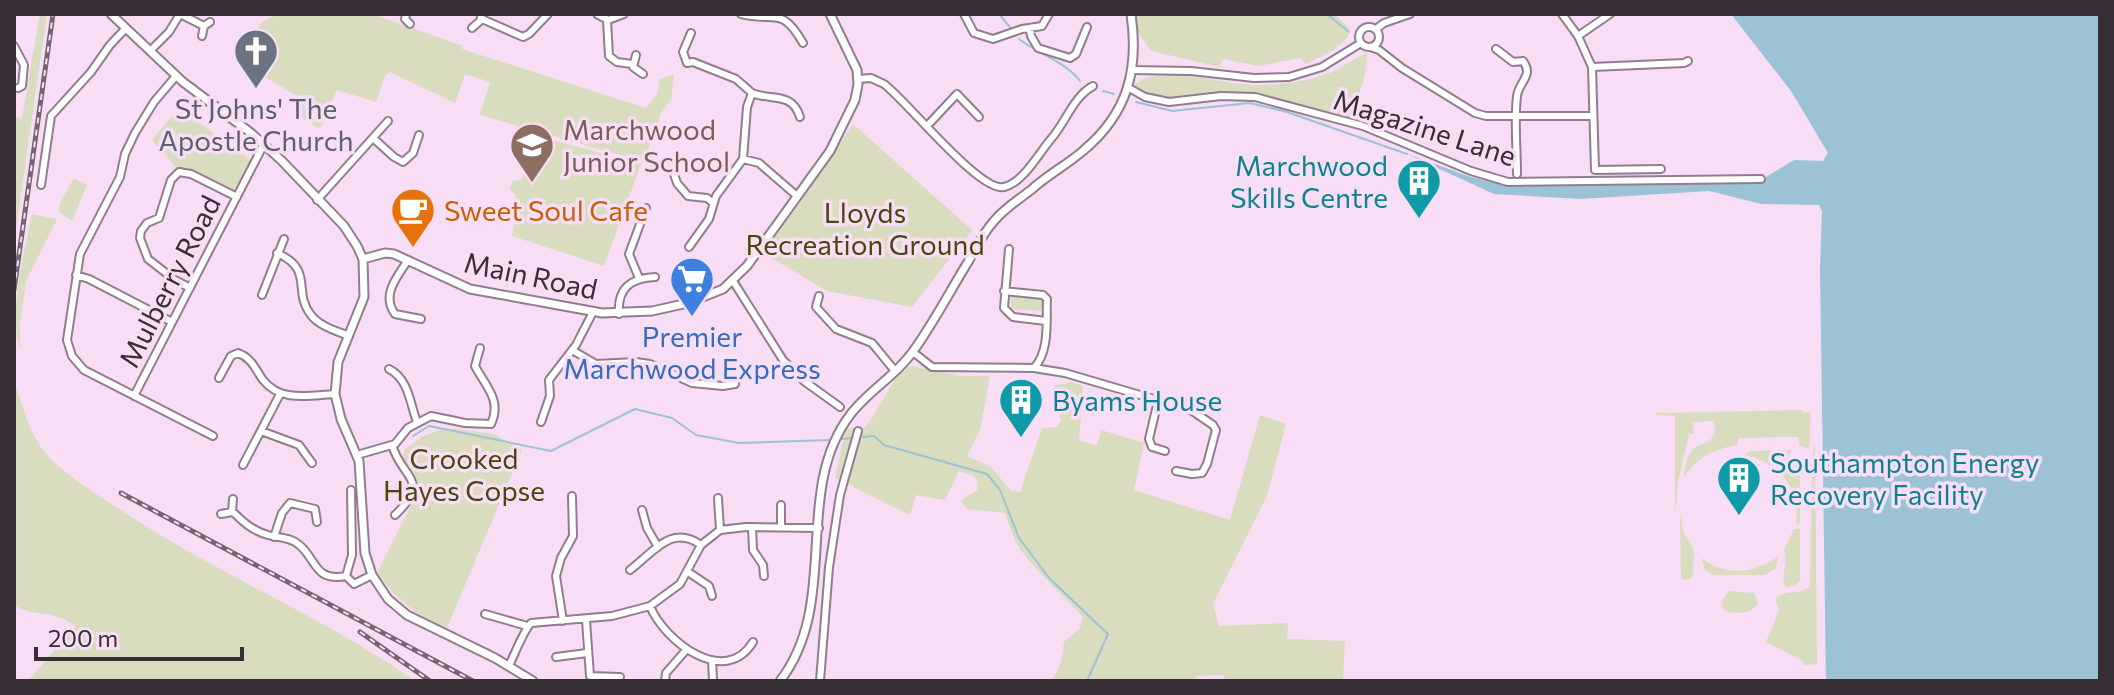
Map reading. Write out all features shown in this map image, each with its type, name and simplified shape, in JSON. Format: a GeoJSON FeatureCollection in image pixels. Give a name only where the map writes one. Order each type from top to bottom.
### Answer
{"type":"FeatureCollection","features":[{"type":"Feature","properties":{"kind":"street"},"geometry":{"type":"LineString","coordinates":[[111,14],[176,76],[264,144],[344,226],[363,259],[364,297],[338,362],[335,394],[357,455],[365,553],[372,575],[388,599],[407,615],[533,681]]}},
{"type":"Feature","properties":{"kind":"street"},"geometry":{"type":"LineString","coordinates":[[150,51],[169,32],[180,14],[207,24],[202,36]]}},
{"type":"Feature","properties":{"kind":"street"},"geometry":{"type":"LineString","coordinates":[[406,14],[405,19],[410,24]]}},
{"type":"Feature","properties":{"kind":"street"},"geometry":{"type":"LineString","coordinates":[[525,46],[527,36],[548,14]]}},
{"type":"Feature","properties":{"kind":"street"},"geometry":{"type":"LineString","coordinates":[[597,14],[607,20]]}},
{"type":"Feature","properties":{"kind":"street"},"geometry":{"type":"LineString","coordinates":[[607,20],[624,14]]}},
{"type":"Feature","properties":{"kind":"street"},"geometry":{"type":"LineString","coordinates":[[741,14],[784,19],[792,25],[803,43]]}},
{"type":"Feature","properties":{"kind":"street"},"geometry":{"type":"LineString","coordinates":[[830,14],[851,53],[858,79],[871,78],[884,84],[989,185],[1003,187],[1019,178],[1056,134],[1077,99],[1093,86]]}},
{"type":"Feature","properties":{"kind":"street"},"geometry":{"type":"LineString","coordinates":[[964,14],[974,33],[993,39],[1042,26],[1049,14]]}},
{"type":"Feature","properties":{"kind":"street"},"geometry":{"type":"LineString","coordinates":[[780,681],[799,651],[808,623],[824,475],[838,435],[853,412],[913,352],[991,223],[1037,182],[1092,143],[1119,110],[1129,88],[1132,70],[1134,34],[1131,14]]}},
{"type":"Feature","properties":{"kind":"street"},"geometry":{"type":"LineString","coordinates":[[1370,47],[1375,45],[1384,23],[1410,14]]}},
{"type":"Feature","properties":{"kind":"street"},"geometry":{"type":"LineString","coordinates":[[1562,14],[1578,36],[1592,67],[1595,170],[1661,169]]}},
{"type":"Feature","properties":{"kind":"street"},"geometry":{"type":"LineString","coordinates":[[1578,36],[1610,14]]}},
{"type":"Feature","properties":{"kind":"street"},"geometry":{"type":"LineString","coordinates":[[472,28],[482,17],[520,37],[527,36]]}},
{"type":"Feature","properties":{"kind":"street"},"geometry":{"type":"LineString","coordinates":[[607,20],[610,59],[632,64],[643,74]]}},
{"type":"Feature","properties":{"kind":"street"},"geometry":{"type":"LineString","coordinates":[[1393,61],[1378,33],[1368,26],[1361,30],[1361,43],[1475,113],[1593,116]]}},
{"type":"Feature","properties":{"kind":"street"},"geometry":{"type":"LineString","coordinates":[[1030,29],[1038,48],[1070,58],[1076,54],[1087,27]]}},
{"type":"Feature","properties":{"kind":"street"},"geometry":{"type":"LineString","coordinates":[[41,185],[51,116],[126,28]]}},
{"type":"Feature","properties":{"kind":"street"},"geometry":{"type":"LineString","coordinates":[[691,33],[683,52],[687,63],[693,62],[736,79],[752,93],[785,98],[799,110],[800,117]]}},
{"type":"Feature","properties":{"kind":"street"},"geometry":{"type":"LineString","coordinates":[[1132,70],[1191,71],[1254,78],[1289,77],[1322,67],[1361,43]]}},
{"type":"Feature","properties":{"kind":"street"},"geometry":{"type":"LineString","coordinates":[[14,46],[21,57],[25,74],[22,86],[18,88]]}},
{"type":"Feature","properties":{"kind":"street"},"geometry":{"type":"LineString","coordinates":[[1496,49],[1513,62],[1523,61],[1527,69],[1527,77],[1518,92],[1517,174]]}},
{"type":"Feature","properties":{"kind":"street"},"geometry":{"type":"LineString","coordinates":[[632,64],[636,55]]}},
{"type":"Feature","properties":{"kind":"street"},"geometry":{"type":"LineString","coordinates":[[1592,67],[1688,61]]}},
{"type":"Feature","properties":{"kind":"street"},"geometry":{"type":"LineString","coordinates":[[176,76],[148,111],[123,162],[120,177],[80,254],[67,340],[72,356],[84,370],[213,436]]}},
{"type":"Feature","properties":{"kind":"street","name":"Main Road"},"geometry":{"type":"LineString","coordinates":[[363,259],[390,253],[470,289],[593,312],[619,314],[681,305],[717,292],[733,281],[825,159],[841,132],[857,94],[858,79]]}},
{"type":"Feature","properties":{"kind":"street","name":"Magazine Lane"},"geometry":{"type":"LineString","coordinates":[[1129,88],[1145,97],[1169,102],[1221,96],[1255,97],[1363,126],[1471,171],[1508,182],[1761,179]]}},
{"type":"Feature","properties":{"kind":"street"},"geometry":{"type":"LineString","coordinates":[[689,247],[709,219],[713,203],[743,159],[747,107],[752,93]]}},
{"type":"Feature","properties":{"kind":"street"},"geometry":{"type":"LineString","coordinates":[[927,126],[957,94],[979,117]]}},
{"type":"Feature","properties":{"kind":"street"},"geometry":{"type":"LineString","coordinates":[[317,200],[388,121]]}},
{"type":"Feature","properties":{"kind":"street"},"geometry":{"type":"LineString","coordinates":[[373,138],[403,162],[413,153],[419,135]]}},
{"type":"Feature","properties":{"kind":"street","name":"Mulberry Road"},"geometry":{"type":"LineString","coordinates":[[134,396],[264,144]]}},
{"type":"Feature","properties":{"kind":"street"},"geometry":{"type":"LineString","coordinates":[[743,159],[764,166],[797,196]]}},
{"type":"Feature","properties":{"kind":"street"},"geometry":{"type":"LineString","coordinates":[[673,171],[677,183],[688,196],[707,198],[713,203]]}},
{"type":"Feature","properties":{"kind":"street"},"geometry":{"type":"LineString","coordinates":[[190,288],[149,261],[140,238],[142,228],[159,218],[171,180],[179,172],[191,174],[237,197]]}},
{"type":"Feature","properties":{"kind":"street"},"geometry":{"type":"LineString","coordinates":[[639,278],[629,254],[646,208]]}},
{"type":"Feature","properties":{"kind":"street"},"geometry":{"type":"LineString","coordinates":[[262,295],[284,239]]}},
{"type":"Feature","properties":{"kind":"street"},"geometry":{"type":"LineString","coordinates":[[1009,249],[1004,308],[1013,317],[1046,321]]}},
{"type":"Feature","properties":{"kind":"street"},"geometry":{"type":"LineString","coordinates":[[277,253],[292,260],[298,268],[305,304],[313,318],[349,336]]}},
{"type":"Feature","properties":{"kind":"street"},"geometry":{"type":"LineString","coordinates":[[408,260],[391,287],[389,303],[395,314],[421,319]]}},
{"type":"Feature","properties":{"kind":"street"},"geometry":{"type":"LineString","coordinates":[[76,275],[172,322]]}},
{"type":"Feature","properties":{"kind":"street"},"geometry":{"type":"LineString","coordinates":[[619,314],[618,303],[624,288],[639,278],[655,277]]}},
{"type":"Feature","properties":{"kind":"street"},"geometry":{"type":"LineString","coordinates":[[733,281],[783,360],[804,381],[840,407]]}},
{"type":"Feature","properties":{"kind":"street"},"geometry":{"type":"LineString","coordinates":[[1004,291],[1043,295],[1047,299],[1041,360],[1034,368]]}},
{"type":"Feature","properties":{"kind":"street"},"geometry":{"type":"LineString","coordinates":[[819,296],[816,307],[828,322],[836,329],[872,343],[895,371]]}},
{"type":"Feature","properties":{"kind":"street"},"geometry":{"type":"LineString","coordinates":[[541,422],[550,396],[549,380],[572,350],[593,312]]}},
{"type":"Feature","properties":{"kind":"street"},"geometry":{"type":"LineString","coordinates":[[357,455],[392,445],[417,422],[431,416],[465,423],[491,424],[496,410],[495,402],[475,366],[480,348]]}},
{"type":"Feature","properties":{"kind":"street"},"geometry":{"type":"LineString","coordinates":[[572,350],[596,364],[621,361],[650,364],[677,378],[707,386],[735,384],[736,372]]}},
{"type":"Feature","properties":{"kind":"street"},"geometry":{"type":"LineString","coordinates":[[913,352],[932,367],[1034,368],[1065,373],[1191,410],[1216,430],[1202,473],[1176,471]]}},
{"type":"Feature","properties":{"kind":"street"},"geometry":{"type":"LineString","coordinates":[[219,378],[231,356],[238,353],[251,361],[268,386],[280,394],[335,394]]}},
{"type":"Feature","properties":{"kind":"street"},"geometry":{"type":"LineString","coordinates":[[389,369],[401,378],[417,422]]}},
{"type":"Feature","properties":{"kind":"street"},"geometry":{"type":"LineString","coordinates":[[243,465],[280,394]]}},
{"type":"Feature","properties":{"kind":"street"},"geometry":{"type":"LineString","coordinates":[[1158,401],[1149,439],[1152,447],[1165,451]]}},
{"type":"Feature","properties":{"kind":"street"},"geometry":{"type":"LineString","coordinates":[[261,431],[299,445],[312,463]]}},
{"type":"Feature","properties":{"kind":"street"},"geometry":{"type":"LineString","coordinates":[[820,681],[829,567],[840,495],[858,431]]}},
{"type":"Feature","properties":{"kind":"street"},"geometry":{"type":"LineString","coordinates":[[392,445],[400,464],[413,479],[408,501],[395,515]]}},
{"type":"Feature","properties":{"kind":"street"},"geometry":{"type":"LineString","coordinates":[[346,576],[352,555],[351,490]]}},
{"type":"Feature","properties":{"kind":"street"},"geometry":{"type":"LineString","coordinates":[[563,621],[556,576],[561,558],[573,536],[572,496]]}},
{"type":"Feature","properties":{"kind":"street"},"geometry":{"type":"LineString","coordinates":[[718,498],[720,530]]}},
{"type":"Feature","properties":{"kind":"street"},"geometry":{"type":"LineString","coordinates":[[232,511],[233,499]]}},
{"type":"Feature","properties":{"kind":"street"},"geometry":{"type":"LineString","coordinates":[[274,537],[282,513],[290,503],[315,509],[317,522]]}},
{"type":"Feature","properties":{"kind":"street"},"geometry":{"type":"LineString","coordinates":[[781,505],[781,527]]}},
{"type":"Feature","properties":{"kind":"street"},"geometry":{"type":"LineString","coordinates":[[642,510],[647,528],[658,547]]}},
{"type":"Feature","properties":{"kind":"street"},"geometry":{"type":"LineString","coordinates":[[232,511],[248,526],[297,543],[312,564],[326,575],[346,576],[354,584],[372,575]]}},
{"type":"Feature","properties":{"kind":"street"},"geometry":{"type":"LineString","coordinates":[[221,514],[232,511]]}},
{"type":"Feature","properties":{"kind":"street"},"geometry":{"type":"LineString","coordinates":[[752,527],[753,550],[763,565],[764,576]]}},
{"type":"Feature","properties":{"kind":"street"},"geometry":{"type":"LineString","coordinates":[[485,614],[527,626],[534,622],[586,620],[625,614],[650,606],[680,584],[701,545],[720,530],[819,528]]}},
{"type":"Feature","properties":{"kind":"street"},"geometry":{"type":"LineString","coordinates":[[630,570],[674,537],[688,537],[701,545]]}},
{"type":"Feature","properties":{"kind":"street"},"geometry":{"type":"LineString","coordinates":[[688,572],[709,586],[712,596]]}},
{"type":"Feature","properties":{"kind":"street"},"geometry":{"type":"LineString","coordinates":[[650,606],[655,619],[686,650],[712,660],[738,658],[747,652],[753,642]]}},
{"type":"Feature","properties":{"kind":"street"},"geometry":{"type":"LineString","coordinates":[[586,620],[590,676],[620,677]]}},
{"type":"Feature","properties":{"kind":"street"},"geometry":{"type":"LineString","coordinates":[[509,666],[527,626]]}},
{"type":"Feature","properties":{"kind":"street"},"geometry":{"type":"LineString","coordinates":[[665,681],[666,673],[686,650]]}},
{"type":"Feature","properties":{"kind":"street"},"geometry":{"type":"LineString","coordinates":[[556,657],[587,653]]}},
{"type":"Feature","properties":{"kind":"street"},"geometry":{"type":"LineString","coordinates":[[712,660],[713,680]]}},
{"type":"Feature","properties":{"kind":"green space"},"geometry":{"type":"Polygon","coordinates":[[[40,14],[47,14],[14,242],[14,117],[22,118],[40,14]]]}},
{"type":"Feature","properties":{"kind":"green space"},"geometry":{"type":"Polygon","coordinates":[[[277,14],[378,14],[463,46],[462,49],[646,108],[658,93],[659,80],[674,74],[671,100],[661,113],[644,162],[480,115],[490,82],[465,74],[455,103],[390,72],[385,76],[376,102],[337,90],[320,129],[299,116],[304,100],[238,61],[262,22],[277,14]]]}},
{"type":"Feature","properties":{"kind":"green space"},"geometry":{"type":"Polygon","coordinates":[[[1134,14],[1334,14],[1349,28],[1348,37],[1334,50],[1306,64],[1300,58],[1259,66],[1222,59],[1220,67],[1151,51],[1138,32],[1134,14]]]}},
{"type":"Feature","properties":{"kind":"green space"},"geometry":{"type":"Polygon","coordinates":[[[1367,53],[1365,75],[1352,117],[1343,118],[1275,100],[1240,95],[1158,96],[1133,86],[1145,79],[1176,75],[1247,85],[1289,83],[1334,71],[1367,53]]]}},
{"type":"Feature","properties":{"kind":"green space"},"geometry":{"type":"Polygon","coordinates":[[[179,113],[189,115],[251,160],[234,190],[201,174],[176,167],[152,140],[172,116],[179,113]]]}},
{"type":"Feature","properties":{"kind":"green space","name":"Lloyds Recreation Ground"},"geometry":{"type":"Polygon","coordinates":[[[853,124],[972,230],[912,307],[827,291],[763,253],[853,124]]]}},
{"type":"Feature","properties":{"kind":"green space"},"geometry":{"type":"Polygon","coordinates":[[[534,135],[641,164],[604,266],[512,236],[517,211],[515,194],[509,190],[513,181],[522,180],[534,135]]]}},
{"type":"Feature","properties":{"kind":"green space"},"geometry":{"type":"Polygon","coordinates":[[[74,178],[87,185],[72,221],[59,212],[60,202],[74,178]]]}},
{"type":"Feature","properties":{"kind":"green space"},"geometry":{"type":"Polygon","coordinates":[[[32,214],[57,219],[26,281],[20,350],[16,299],[32,214]]]}},
{"type":"Feature","properties":{"kind":"green space"},"geometry":{"type":"Polygon","coordinates":[[[1011,296],[1043,298],[1044,311],[1011,309],[1011,296]]]}},
{"type":"Feature","properties":{"kind":"green space"},"geometry":{"type":"Polygon","coordinates":[[[911,366],[962,376],[990,376],[980,431],[967,456],[991,467],[1011,491],[1020,492],[1042,428],[1056,427],[1061,421],[1058,404],[1051,392],[1055,386],[1071,382],[1083,386],[1079,441],[1097,445],[1101,430],[1144,443],[1134,490],[1230,520],[1260,415],[1286,424],[1267,496],[1213,604],[1219,626],[1288,623],[1287,639],[1345,641],[1343,681],[1225,681],[1223,675],[1198,676],[1194,681],[1052,681],[1061,662],[1064,642],[1080,628],[1083,617],[1027,559],[1015,541],[1005,513],[967,509],[961,501],[977,490],[978,481],[972,475],[959,471],[945,500],[916,495],[910,515],[835,478],[846,429],[866,427],[896,378],[911,366]]]}},
{"type":"Feature","properties":{"kind":"green space"},"geometry":{"type":"Polygon","coordinates":[[[14,383],[37,442],[51,459],[79,482],[165,538],[345,637],[415,681],[28,681],[75,626],[59,617],[14,605],[14,383]]]}},
{"type":"Feature","properties":{"kind":"green space"},"geometry":{"type":"Polygon","coordinates":[[[1802,410],[1804,413],[1811,412],[1809,449],[1799,446],[1799,437],[1738,438],[1738,445],[1707,455],[1683,478],[1690,454],[1697,446],[1709,442],[1715,433],[1714,421],[1693,422],[1694,434],[1689,434],[1678,483],[1675,516],[1675,416],[1655,413],[1802,410]]]}},
{"type":"Feature","properties":{"kind":"green space","name":"Crooked Hayes Copse"},"geometry":{"type":"Polygon","coordinates":[[[447,428],[494,434],[522,450],[446,630],[408,606],[377,573],[421,486],[403,464],[404,450],[423,436],[447,428]]]}},
{"type":"Feature","properties":{"kind":"green space"},"geometry":{"type":"Polygon","coordinates":[[[1815,443],[1817,664],[1804,665],[1803,661],[1766,642],[1779,610],[1775,599],[1810,586],[1812,456],[1815,443]]]}},
{"type":"Feature","properties":{"kind":"green space"},"geometry":{"type":"Polygon","coordinates":[[[1792,450],[1790,463],[1806,473],[1800,475],[1800,523],[1796,524],[1794,499],[1785,478],[1767,464],[1744,455],[1750,451],[1792,450]]]}},
{"type":"Feature","properties":{"kind":"green space"},"geometry":{"type":"Polygon","coordinates":[[[1680,513],[1683,531],[1694,550],[1693,575],[1683,580],[1681,576],[1680,513]]]}},
{"type":"Feature","properties":{"kind":"green space"},"geometry":{"type":"Polygon","coordinates":[[[1794,529],[1800,529],[1800,581],[1786,587],[1783,579],[1784,550],[1794,529]]]}},
{"type":"Feature","properties":{"kind":"green space"},"geometry":{"type":"Polygon","coordinates":[[[1778,557],[1776,568],[1765,575],[1713,575],[1705,570],[1702,558],[1721,569],[1740,571],[1759,567],[1778,557]]]}},
{"type":"Feature","properties":{"kind":"green space"},"geometry":{"type":"Polygon","coordinates":[[[1730,591],[1754,593],[1758,604],[1750,611],[1729,612],[1722,605],[1730,591]]]}},
{"type":"Feature","properties":{"kind":"water"},"geometry":{"type":"Polygon","coordinates":[[[1731,14],[2100,14],[2100,681],[1826,681],[1820,269],[1822,211],[1819,205],[1761,204],[1709,191],[1580,199],[1494,194],[1407,154],[1471,177],[1505,185],[1750,181],[1761,180],[1794,160],[1823,161],[1828,153],[1791,91],[1731,14]]]}},
{"type":"Feature","properties":{"kind":"waterway"},"geometry":{"type":"LineString","coordinates":[[999,14],[1010,27]]}},
{"type":"Feature","properties":{"kind":"waterway"},"geometry":{"type":"LineString","coordinates":[[1327,14],[1349,32]]}},
{"type":"Feature","properties":{"kind":"waterway"},"geometry":{"type":"LineString","coordinates":[[1019,39],[1067,69],[1080,81]]}},
{"type":"Feature","properties":{"kind":"waterway"},"geometry":{"type":"LineString","coordinates":[[1103,91],[1114,94]]}},
{"type":"Feature","properties":{"kind":"waterway"},"geometry":{"type":"LineString","coordinates":[[1136,102],[1172,111],[1250,103],[1287,112],[1407,154]]}},
{"type":"Feature","properties":{"kind":"waterway"},"geometry":{"type":"LineString","coordinates":[[413,436],[429,426],[551,451],[635,409],[672,418],[696,435],[739,443],[829,440]]}},
{"type":"Feature","properties":{"kind":"waterway"},"geometry":{"type":"LineString","coordinates":[[863,437],[874,436],[884,445],[987,474],[1000,490],[1019,538],[1049,578],[1108,634],[1087,681]]}},
{"type":"Feature","properties":{"kind":"waterway"},"geometry":{"type":"LineString","coordinates":[[842,439],[850,438]]}},
{"type":"Feature","properties":{"kind":"railway"},"geometry":{"type":"LineString","coordinates":[[14,290],[53,14]]}},
{"type":"Feature","properties":{"kind":"railway"},"geometry":{"type":"LineString","coordinates":[[121,493],[473,681]]}},
{"type":"Feature","properties":{"kind":"railway"},"geometry":{"type":"LineString","coordinates":[[360,632],[430,681]]}},
{"type":"Feature","properties":{"kind":"place","name":"St Johns' The Apostle Church"},"geometry":{"type":"Point","coordinates":[256,90]}},
{"type":"Feature","properties":{"kind":"place","name":"Marchwood Junior School"},"geometry":{"type":"Point","coordinates":[532,184]}},
{"type":"Feature","properties":{"kind":"place","name":"Marchwood Skills Centre"},"geometry":{"type":"Point","coordinates":[1419,220]}},
{"type":"Feature","properties":{"kind":"place","name":"Sweet Soul Cafe"},"geometry":{"type":"Point","coordinates":[413,249]}},
{"type":"Feature","properties":{"kind":"place","name":"Premier Marchwood Express"},"geometry":{"type":"Point","coordinates":[692,318]}},
{"type":"Feature","properties":{"kind":"place","name":"Byams House"},"geometry":{"type":"Point","coordinates":[1021,439]}},
{"type":"Feature","properties":{"kind":"place","name":"Southampton Energy Recovery Facility"},"geometry":{"type":"Point","coordinates":[1739,517]}}]}
